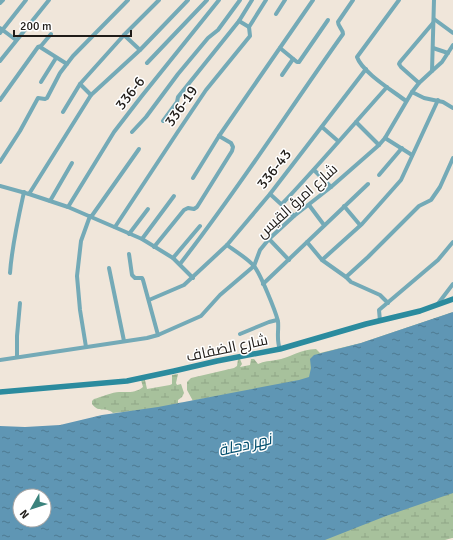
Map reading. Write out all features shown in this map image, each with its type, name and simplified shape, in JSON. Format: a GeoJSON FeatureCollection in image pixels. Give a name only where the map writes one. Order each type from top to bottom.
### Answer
{"type":"FeatureCollection","features":[{"type":"Feature","properties":{"kind":"street"},"geometry":{"type":"LineString","coordinates":[[0,4],[3,0]]}},
{"type":"Feature","properties":{"kind":"street"},"geometry":{"type":"LineString","coordinates":[[16,40],[1,30],[26,0]]}},
{"type":"Feature","properties":{"kind":"street"},"geometry":{"type":"LineString","coordinates":[[0,61],[49,0]]}},
{"type":"Feature","properties":{"kind":"street"},"geometry":{"type":"LineString","coordinates":[[0,162],[20,131],[38,98],[47,98],[60,73],[73,56],[128,0]]}},
{"type":"Feature","properties":{"kind":"street"},"geometry":{"type":"LineString","coordinates":[[64,112],[80,84],[124,35],[160,0]]}},
{"type":"Feature","properties":{"kind":"street"},"geometry":{"type":"LineString","coordinates":[[29,194],[91,95],[140,50],[188,0]]}},
{"type":"Feature","properties":{"kind":"street"},"geometry":{"type":"LineString","coordinates":[[147,63],[207,0]]}},
{"type":"Feature","properties":{"kind":"street"},"geometry":{"type":"LineString","coordinates":[[211,0],[216,4]]}},
{"type":"Feature","properties":{"kind":"street","name":"336-6"},"geometry":{"type":"LineString","coordinates":[[68,207],[114,132],[219,0]]}},
{"type":"Feature","properties":{"kind":"street"},"geometry":{"type":"LineString","coordinates":[[132,132],[146,117],[158,98],[208,38],[218,30],[240,0]]}},
{"type":"Feature","properties":{"kind":"street"},"geometry":{"type":"LineString","coordinates":[[163,121],[177,102],[178,97],[239,21],[252,0]]}},
{"type":"Feature","properties":{"kind":"street","name":"336-19"},"geometry":{"type":"LineString","coordinates":[[115,228],[206,90],[250,36],[249,27],[266,0]]}},
{"type":"Feature","properties":{"kind":"street"},"geometry":{"type":"LineString","coordinates":[[276,14],[284,0]]}},
{"type":"Feature","properties":{"kind":"street"},"geometry":{"type":"LineString","coordinates":[[193,178],[219,136],[313,0]]}},
{"type":"Feature","properties":{"kind":"street"},"geometry":{"type":"LineString","coordinates":[[180,264],[232,195],[343,34],[338,22],[353,0]]}},
{"type":"Feature","properties":{"kind":"street"},"geometry":{"type":"LineString","coordinates":[[399,0],[357,57],[359,62],[366,69],[406,101]]}},
{"type":"Feature","properties":{"kind":"street"},"geometry":{"type":"LineString","coordinates":[[432,71],[434,0]]}},
{"type":"Feature","properties":{"kind":"street"},"geometry":{"type":"LineString","coordinates":[[280,48],[296,62],[299,62],[328,20]]}},
{"type":"Feature","properties":{"kind":"street"},"geometry":{"type":"LineString","coordinates":[[239,21],[249,27]]}},
{"type":"Feature","properties":{"kind":"street"},"geometry":{"type":"LineString","coordinates":[[434,21],[453,33]]}},
{"type":"Feature","properties":{"kind":"street"},"geometry":{"type":"LineString","coordinates":[[419,83],[399,64],[434,21]]}},
{"type":"Feature","properties":{"kind":"street"},"geometry":{"type":"LineString","coordinates":[[0,100],[38,47],[40,47],[51,34]]}},
{"type":"Feature","properties":{"kind":"street"},"geometry":{"type":"LineString","coordinates":[[124,35],[140,50]]}},
{"type":"Feature","properties":{"kind":"street","name":"شارع امرؤ القيس"},"geometry":{"type":"LineString","coordinates":[[0,360],[158,335],[200,316],[254,266],[260,250],[269,239],[294,216],[331,187],[379,145],[385,138],[412,92],[419,83],[442,62],[453,45]]}},
{"type":"Feature","properties":{"kind":"street"},"geometry":{"type":"LineString","coordinates":[[40,47],[67,64]]}},
{"type":"Feature","properties":{"kind":"street"},"geometry":{"type":"LineString","coordinates":[[433,48],[448,53]]}},
{"type":"Feature","properties":{"kind":"street"},"geometry":{"type":"LineString","coordinates":[[41,82],[56,58]]}},
{"type":"Feature","properties":{"kind":"street"},"geometry":{"type":"LineString","coordinates":[[282,76],[293,59]]}},
{"type":"Feature","properties":{"kind":"street","name":"336-43"},"geometry":{"type":"LineString","coordinates":[[149,300],[184,285],[227,245],[270,194],[366,69]]}},
{"type":"Feature","properties":{"kind":"street"},"geometry":{"type":"LineString","coordinates":[[80,84],[91,95]]}},
{"type":"Feature","properties":{"kind":"street"},"geometry":{"type":"LineString","coordinates":[[282,204],[387,87]]}},
{"type":"Feature","properties":{"kind":"street"},"geometry":{"type":"LineString","coordinates":[[412,92],[419,96],[438,100],[453,108]]}},
{"type":"Feature","properties":{"kind":"street"},"geometry":{"type":"LineString","coordinates":[[322,260],[360,225],[401,180],[438,100]]}},
{"type":"Feature","properties":{"kind":"street"},"geometry":{"type":"LineString","coordinates":[[356,122],[379,145]]}},
{"type":"Feature","properties":{"kind":"street"},"geometry":{"type":"LineString","coordinates":[[322,127],[338,141]]}},
{"type":"Feature","properties":{"kind":"street"},"geometry":{"type":"LineString","coordinates":[[154,246],[184,210],[188,208],[194,209],[197,207],[232,151],[233,146],[231,143],[219,136]]}},
{"type":"Feature","properties":{"kind":"street"},"geometry":{"type":"LineString","coordinates":[[385,138],[412,155]]}},
{"type":"Feature","properties":{"kind":"street"},"geometry":{"type":"LineString","coordinates":[[379,175],[402,148]]}},
{"type":"Feature","properties":{"kind":"street"},"geometry":{"type":"LineString","coordinates":[[86,347],[80,310],[77,276],[81,241],[91,217],[139,149]]}},
{"type":"Feature","properties":{"kind":"street"},"geometry":{"type":"LineString","coordinates":[[346,277],[419,206],[431,200],[440,188],[453,158]]}},
{"type":"Feature","properties":{"kind":"street"},"geometry":{"type":"LineString","coordinates":[[50,201],[72,163]]}},
{"type":"Feature","properties":{"kind":"street"},"geometry":{"type":"LineString","coordinates":[[314,170],[331,187]]}},
{"type":"Feature","properties":{"kind":"street"},"geometry":{"type":"LineString","coordinates":[[263,284],[368,184]]}},
{"type":"Feature","properties":{"kind":"street"},"geometry":{"type":"LineString","coordinates":[[0,186],[24,192],[68,207],[142,240],[173,258],[193,278]]}},
{"type":"Feature","properties":{"kind":"street"},"geometry":{"type":"LineString","coordinates":[[10,273],[16,226],[24,192]]}},
{"type":"Feature","properties":{"kind":"street"},"geometry":{"type":"LineString","coordinates":[[270,194],[294,216]]}},
{"type":"Feature","properties":{"kind":"street"},"geometry":{"type":"LineString","coordinates":[[142,240],[174,196]]}},
{"type":"Feature","properties":{"kind":"street"},"geometry":{"type":"LineString","coordinates":[[309,205],[324,225]]}},
{"type":"Feature","properties":{"kind":"street"},"geometry":{"type":"LineString","coordinates":[[344,206],[360,225]]}},
{"type":"Feature","properties":{"kind":"street"},"geometry":{"type":"LineString","coordinates":[[129,234],[148,209]]}},
{"type":"Feature","properties":{"kind":"street"},"geometry":{"type":"LineString","coordinates":[[173,258],[200,226]]}},
{"type":"Feature","properties":{"kind":"street"},"geometry":{"type":"LineString","coordinates":[[269,239],[289,260]]}},
{"type":"Feature","properties":{"kind":"street"},"geometry":{"type":"LineString","coordinates":[[307,242],[322,260],[351,282],[380,295],[388,303]]}},
{"type":"Feature","properties":{"kind":"street"},"geometry":{"type":"LineString","coordinates":[[380,321],[379,310],[438,260],[453,242]]}},
{"type":"Feature","properties":{"kind":"street"},"geometry":{"type":"LineString","coordinates":[[227,245],[254,266],[275,311],[278,334],[277,342],[280,349]]}},
{"type":"Feature","properties":{"kind":"street"},"geometry":{"type":"LineString","coordinates":[[129,254],[132,275],[136,278],[142,278],[143,280],[158,335]]}},
{"type":"Feature","properties":{"kind":"street"},"geometry":{"type":"LineString","coordinates":[[109,268],[124,341]]}},
{"type":"Feature","properties":{"kind":"street"},"geometry":{"type":"LineString","coordinates":[[437,305],[453,284]]}},
{"type":"Feature","properties":{"kind":"street","name":"شارع الضفاف"},"geometry":{"type":"LineString","coordinates":[[0,392],[128,381],[217,361],[280,349],[437,305],[453,299]]}},
{"type":"Feature","properties":{"kind":"street"},"geometry":{"type":"LineString","coordinates":[[17,357],[20,303]]}},
{"type":"Feature","properties":{"kind":"street"},"geometry":{"type":"LineString","coordinates":[[240,334],[277,320]]}},
{"type":"Feature","properties":{"kind":"green space"},"geometry":{"type":"Polygon","coordinates":[[[453,312],[316,379],[193,401],[187,390],[187,382],[191,378],[234,368],[237,366],[238,359],[240,359],[242,364],[240,367],[250,365],[251,359],[254,359],[258,364],[281,359],[310,349],[316,349],[320,353],[361,343],[453,312]]]}},
{"type":"Feature","properties":{"kind":"green space"},"geometry":{"type":"Polygon","coordinates":[[[178,374],[176,383],[177,385],[181,384],[184,393],[178,400],[178,403],[185,402],[174,404],[174,407],[113,413],[107,410],[98,409],[92,404],[94,399],[116,392],[132,392],[138,390],[143,387],[141,380],[145,380],[147,389],[170,385],[172,384],[172,375],[178,374]]]}},
{"type":"Feature","properties":{"kind":"green space"},"geometry":{"type":"Polygon","coordinates":[[[453,475],[453,538],[445,540],[229,540],[453,475]]]}},
{"type":"Feature","properties":{"kind":"water","name":"نهر دجلة"},"geometry":{"type":"Polygon","coordinates":[[[453,312],[453,493],[386,516],[325,540],[0,540],[0,426],[25,427],[60,425],[102,415],[158,407],[299,380],[309,377],[311,368],[310,359],[314,355],[361,343],[453,312]]]}}]}
